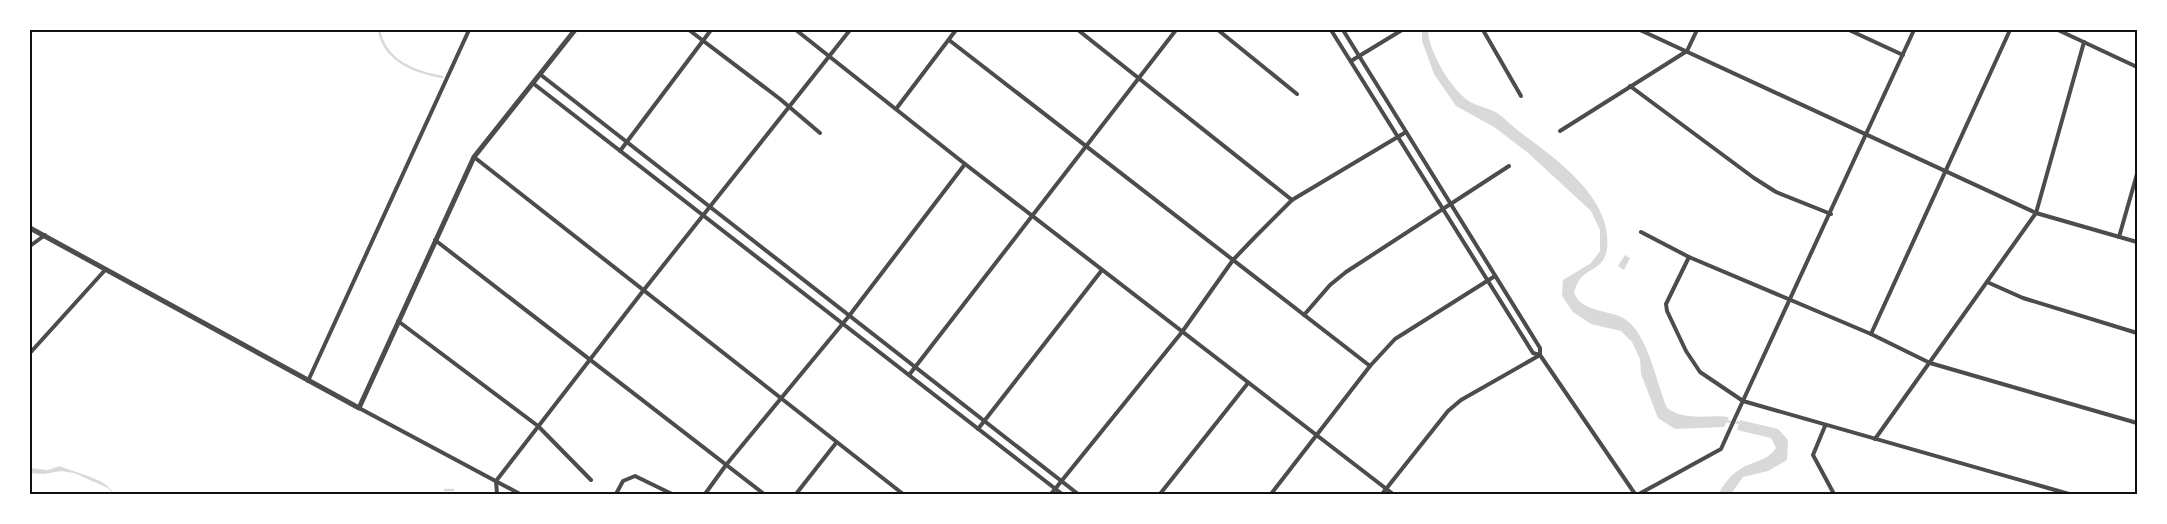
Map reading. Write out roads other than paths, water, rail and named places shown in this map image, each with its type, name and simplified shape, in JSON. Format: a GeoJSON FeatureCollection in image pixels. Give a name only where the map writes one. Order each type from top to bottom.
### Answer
{"type":"FeatureCollection","features":[{"type":"Feature","properties":{"kind":"street"},"geometry":{"type":"LineString","coordinates":[[308,381],[470,30]]}},
{"type":"Feature","properties":{"kind":"street"},"geometry":{"type":"LineString","coordinates":[[359,408],[474,157],[534,84],[575,30]]}},
{"type":"Feature","properties":{"kind":"street"},"geometry":{"type":"LineString","coordinates":[[688,30],[788,106],[820,133]]}},
{"type":"Feature","properties":{"kind":"street"},"geometry":{"type":"LineString","coordinates":[[620,151],[711,30]]}},
{"type":"Feature","properties":{"kind":"street"},"geometry":{"type":"LineString","coordinates":[[796,30],[965,164],[1393,494]]}},
{"type":"Feature","properties":{"kind":"street"},"geometry":{"type":"LineString","coordinates":[[496,494],[496,481],[788,106],[830,57],[850,30]]}},
{"type":"Feature","properties":{"kind":"street"},"geometry":{"type":"LineString","coordinates":[[896,109],[956,30]]}},
{"type":"Feature","properties":{"kind":"street"},"geometry":{"type":"LineString","coordinates":[[1078,30],[1292,200]]}},
{"type":"Feature","properties":{"kind":"street"},"geometry":{"type":"LineString","coordinates":[[909,375],[1176,30]]}},
{"type":"Feature","properties":{"kind":"street"},"geometry":{"type":"LineString","coordinates":[[1218,30],[1297,94]]}},
{"type":"Feature","properties":{"kind":"street"},"geometry":{"type":"LineString","coordinates":[[1331,30],[1533,353],[1540,355]]}},
{"type":"Feature","properties":{"kind":"street"},"geometry":{"type":"LineString","coordinates":[[1343,30],[1540,348],[1540,355],[1637,494],[1721,449],[1831,214],[1914,30]]}},
{"type":"Feature","properties":{"kind":"street"},"geometry":{"type":"LineString","coordinates":[[1351,62],[1402,30]]}},
{"type":"Feature","properties":{"kind":"street"},"geometry":{"type":"LineString","coordinates":[[1483,30],[1521,96]]}},
{"type":"Feature","properties":{"kind":"street"},"geometry":{"type":"LineString","coordinates":[[1640,30],[1947,170],[2036,213],[2137,242]]}},
{"type":"Feature","properties":{"kind":"street"},"geometry":{"type":"LineString","coordinates":[[1560,131],[1687,51],[1697,30]]}},
{"type":"Feature","properties":{"kind":"street"},"geometry":{"type":"LineString","coordinates":[[1849,30],[1903,55]]}},
{"type":"Feature","properties":{"kind":"street"},"geometry":{"type":"LineString","coordinates":[[1871,334],[2010,30]]}},
{"type":"Feature","properties":{"kind":"street"},"geometry":{"type":"LineString","coordinates":[[2058,30],[2137,67]]}},
{"type":"Feature","properties":{"kind":"street"},"geometry":{"type":"LineString","coordinates":[[949,40],[1370,366]]}},
{"type":"Feature","properties":{"kind":"street"},"geometry":{"type":"LineString","coordinates":[[1875,439],[2036,213],[2084,42]]}},
{"type":"Feature","properties":{"kind":"street"},"geometry":{"type":"LineString","coordinates":[[541,75],[1078,494]]}},
{"type":"Feature","properties":{"kind":"street"},"geometry":{"type":"LineString","coordinates":[[534,84],[1062,494]]}},
{"type":"Feature","properties":{"kind":"street"},"geometry":{"type":"LineString","coordinates":[[1630,86],[1754,178],[1776,192],[1831,214]]}},
{"type":"Feature","properties":{"kind":"street"},"geometry":{"type":"LineString","coordinates":[[1051,494],[1182,332],[1233,260],[1292,200],[1406,132]]}},
{"type":"Feature","properties":{"kind":"street"},"geometry":{"type":"LineString","coordinates":[[474,157],[903,494]]}},
{"type":"Feature","properties":{"kind":"street"},"geometry":{"type":"LineString","coordinates":[[705,494],[843,324],[965,164]]}},
{"type":"Feature","properties":{"kind":"street"},"geometry":{"type":"LineString","coordinates":[[1304,315],[1346,272],[1509,166]]}},
{"type":"Feature","properties":{"kind":"street"},"geometry":{"type":"LineString","coordinates":[[2119,237],[2137,174]]}},
{"type":"Feature","properties":{"kind":"street"},"geometry":{"type":"LineString","coordinates":[[30,228],[308,381],[520,494]]}},
{"type":"Feature","properties":{"kind":"street"},"geometry":{"type":"LineString","coordinates":[[1641,232],[1689,257],[1871,334],[1930,363],[2137,423]]}},
{"type":"Feature","properties":{"kind":"street"},"geometry":{"type":"LineString","coordinates":[[30,246],[45,235]]}},
{"type":"Feature","properties":{"kind":"street"},"geometry":{"type":"LineString","coordinates":[[435,240],[764,494]]}},
{"type":"Feature","properties":{"kind":"street"},"geometry":{"type":"LineString","coordinates":[[1689,257],[1666,304],[1667,311],[1686,350],[1700,372],[1743,401],[1825,426],[2069,494]]}},
{"type":"Feature","properties":{"kind":"street"},"geometry":{"type":"LineString","coordinates":[[30,354],[106,269]]}},
{"type":"Feature","properties":{"kind":"street"},"geometry":{"type":"LineString","coordinates":[[978,429],[1102,270]]}},
{"type":"Feature","properties":{"kind":"street"},"geometry":{"type":"LineString","coordinates":[[1271,494],[1370,366],[1395,339],[1495,276]]}},
{"type":"Feature","properties":{"kind":"street"},"geometry":{"type":"LineString","coordinates":[[1987,282],[2023,298],[2137,333]]}},
{"type":"Feature","properties":{"kind":"street"},"geometry":{"type":"LineString","coordinates":[[398,321],[538,426],[591,480]]}},
{"type":"Feature","properties":{"kind":"street"},"geometry":{"type":"LineString","coordinates":[[1382,494],[1448,411],[1461,400],[1540,355]]}},
{"type":"Feature","properties":{"kind":"street"},"geometry":{"type":"LineString","coordinates":[[1160,494],[1248,383]]}},
{"type":"Feature","properties":{"kind":"street"},"geometry":{"type":"LineString","coordinates":[[1825,426],[1813,456],[1834,494]]}},
{"type":"Feature","properties":{"kind":"street"},"geometry":{"type":"LineString","coordinates":[[796,494],[836,442]]}},
{"type":"Feature","properties":{"kind":"street"},"geometry":{"type":"LineString","coordinates":[[616,494],[623,481],[635,476],[672,494]]}},
{"type":"Feature","properties":{"kind":"waterway"},"geometry":{"type":"LineString","coordinates":[[379,30],[387,50],[402,63],[421,72],[442,77]]}},
{"type":"Feature","properties":{"kind":"waterway"},"geometry":{"type":"LineString","coordinates":[[1724,421],[1741,423]]}},
{"type":"Feature","properties":{"kind":"waterway"},"geometry":{"type":"LineString","coordinates":[[445,490],[453,490]]}}]}
